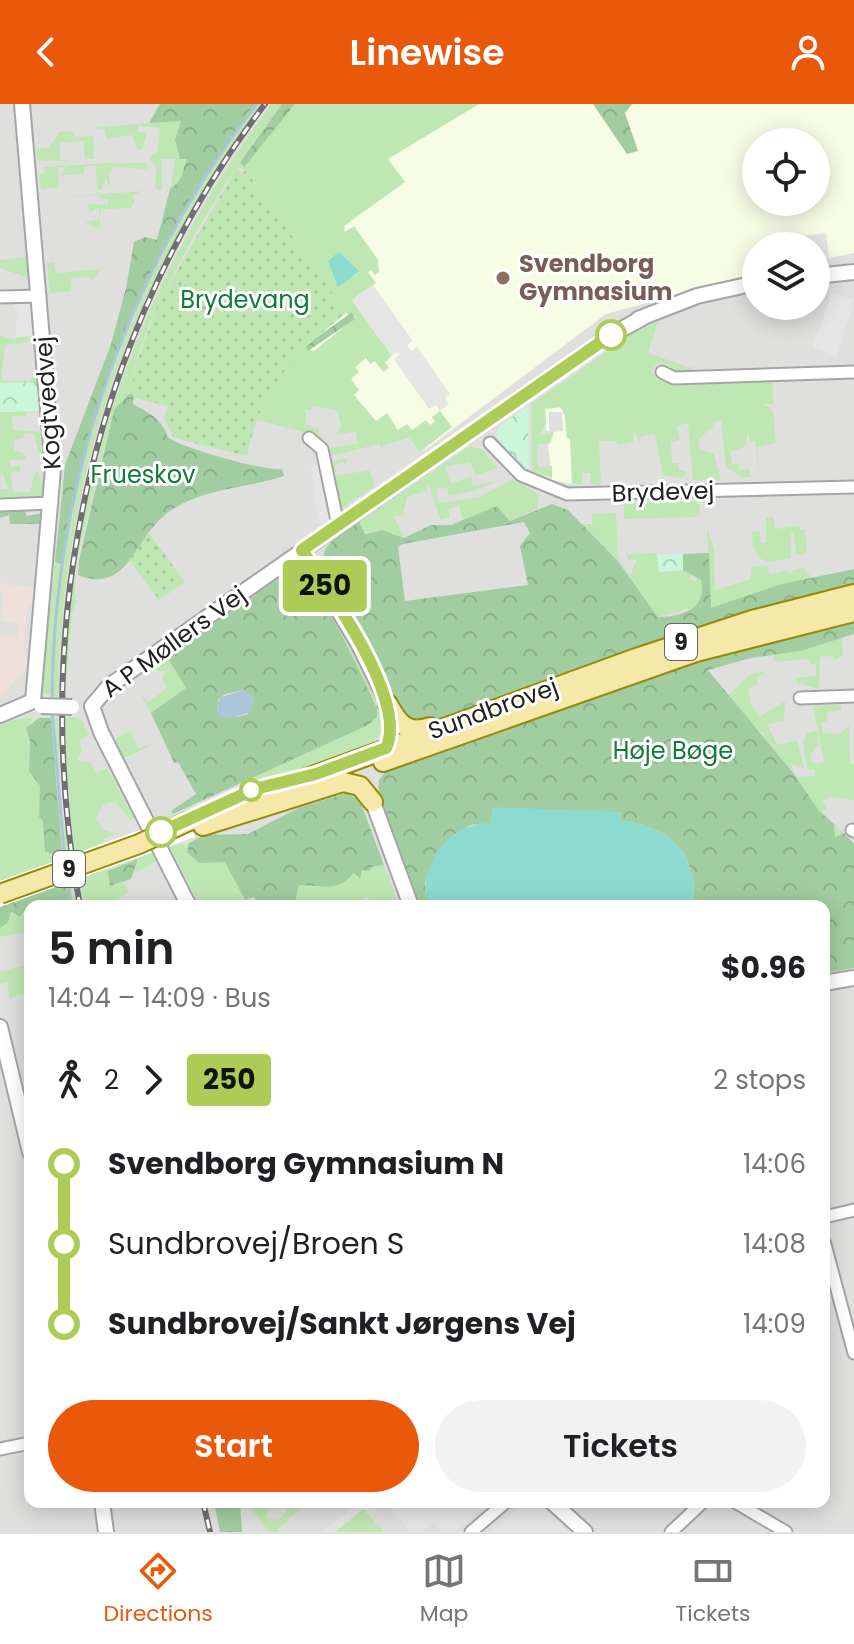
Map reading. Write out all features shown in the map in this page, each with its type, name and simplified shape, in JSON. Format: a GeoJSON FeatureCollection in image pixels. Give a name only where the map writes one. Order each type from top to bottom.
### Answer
{"type":"FeatureCollection","features":[{"type":"Feature","properties":{"kind":"main road","name":"Sundbrovej"},"geometry":{"type":"LineString","coordinates":[[194,826],[386,748],[516,701],[726,628],[854,594]]}},
{"type":"Feature","properties":{"kind":"main road","name":"Sundbrovej"},"geometry":{"type":"LineString","coordinates":[[0,894],[146,840],[420,751],[696,652],[854,612]]}},
{"type":"Feature","properties":{"kind":"main road"},"geometry":{"type":"LineString","coordinates":[[388,704],[400,723],[416,730],[494,704],[516,701]]}},
{"type":"Feature","properties":{"kind":"main road"},"geometry":{"type":"LineString","coordinates":[[386,748],[392,726],[388,704]]}},
{"type":"Feature","properties":{"kind":"main road"},"geometry":{"type":"LineString","coordinates":[[373,802],[373,785],[379,773],[420,751]]}},
{"type":"Feature","properties":{"kind":"main road"},"geometry":{"type":"LineString","coordinates":[[194,826],[343,782],[358,785],[373,802]]}},
{"type":"Feature","properties":{"kind":"main road"},"geometry":{"type":"LineString","coordinates":[[115,852],[146,840]]}},
{"type":"Feature","properties":{"kind":"street","name":"Kogtvedvej"},"geometry":{"type":"LineString","coordinates":[[22,104],[52,431],[52,503],[37,704]]}},
{"type":"Feature","properties":{"kind":"street"},"geometry":{"type":"LineString","coordinates":[[830,275],[854,272]]}},
{"type":"Feature","properties":{"kind":"street","name":"A P Møllers Vej"},"geometry":{"type":"LineString","coordinates":[[92,706],[109,686],[433,458],[469,424],[591,340],[697,296],[742,286]]}},
{"type":"Feature","properties":{"kind":"street"},"geometry":{"type":"LineString","coordinates":[[0,297],[40,296]]}},
{"type":"Feature","properties":{"kind":"street"},"geometry":{"type":"LineString","coordinates":[[662,372],[674,378],[854,372]]}},
{"type":"Feature","properties":{"kind":"street"},"geometry":{"type":"LineString","coordinates":[[309,438],[322,449],[338,525]]}},
{"type":"Feature","properties":{"kind":"street","name":"Brydevej"},"geometry":{"type":"LineString","coordinates":[[490,443],[521,475],[567,494],[854,487]]}},
{"type":"Feature","properties":{"kind":"street"},"geometry":{"type":"LineString","coordinates":[[0,505],[52,503]]}},
{"type":"Feature","properties":{"kind":"street"},"geometry":{"type":"LineString","coordinates":[[302,550],[353,633],[388,704]]}},
{"type":"Feature","properties":{"kind":"street"},"geometry":{"type":"LineString","coordinates":[[800,698],[854,696]]}},
{"type":"Feature","properties":{"kind":"street"},"geometry":{"type":"LineString","coordinates":[[0,715],[37,704],[92,706],[146,840],[185,900]]}},
{"type":"Feature","properties":{"kind":"street"},"geometry":{"type":"LineString","coordinates":[[373,802],[409,900]]}},
{"type":"Feature","properties":{"kind":"street"},"geometry":{"type":"LineString","coordinates":[[830,982],[854,978]]}},
{"type":"Feature","properties":{"kind":"street"},"geometry":{"type":"LineString","coordinates":[[0,1027],[24,1127]]}},
{"type":"Feature","properties":{"kind":"street"},"geometry":{"type":"LineString","coordinates":[[830,1216],[854,1210]]}},
{"type":"Feature","properties":{"kind":"street"},"geometry":{"type":"LineString","coordinates":[[830,1263],[854,1353]]}},
{"type":"Feature","properties":{"kind":"street"},"geometry":{"type":"LineString","coordinates":[[0,1449],[24,1444]]}},
{"type":"Feature","properties":{"kind":"street"},"geometry":{"type":"LineString","coordinates":[[103,1508],[106,1532]]}},
{"type":"Feature","properties":{"kind":"street"},"geometry":{"type":"LineString","coordinates":[[471,1532],[499,1508]]}},
{"type":"Feature","properties":{"kind":"street"},"geometry":{"type":"LineString","coordinates":[[559,1508],[585,1532]]}},
{"type":"Feature","properties":{"kind":"street"},"geometry":{"type":"LineString","coordinates":[[671,1532],[697,1508]]}},
{"type":"Feature","properties":{"kind":"street"},"geometry":{"type":"LineString","coordinates":[[745,1508],[786,1532]]}},
{"type":"Feature","properties":{"kind":"shaded area"},"geometry":{"type":"Polygon","coordinates":[[[0,104],[854,104],[854,1532],[0,1532],[0,104]]]}},
{"type":"Feature","properties":{"kind":"shaded area"},"geometry":{"type":"Polygon","coordinates":[[[261,104],[271,104],[211,189],[146,316],[120,382],[95,465],[79,542],[67,629],[67,790],[83,900],[75,900],[59,782],[58,672],[63,593],[80,494],[101,413],[138,312],[188,214],[261,104]]]}},
{"type":"Feature","properties":{"kind":"shaded area"},"geometry":{"type":"Polygon","coordinates":[[[288,104],[854,104],[854,253],[830,258],[830,232],[742,232],[742,277],[606,314],[425,450],[421,434],[371,444],[304,349],[348,311],[246,167],[288,104]]]}},
{"type":"Feature","properties":{"kind":"shaded area"},"geometry":{"type":"Polygon","coordinates":[[[339,252],[359,271],[338,287],[328,261],[339,252]]]}},
{"type":"Feature","properties":{"kind":"shaded area"},"geometry":{"type":"Polygon","coordinates":[[[373,285],[413,341],[407,345],[411,351],[417,347],[450,394],[445,398],[449,404],[440,411],[436,405],[429,409],[394,359],[399,355],[397,352],[392,356],[352,300],[373,285]]]}},
{"type":"Feature","properties":{"kind":"shaded area"},"geometry":{"type":"Polygon","coordinates":[[[832,292],[854,300],[837,356],[813,347],[822,320],[830,320],[832,292]]]}},
{"type":"Feature","properties":{"kind":"shaded area"},"geometry":{"type":"Polygon","coordinates":[[[13,302],[32,303],[31,324],[35,336],[16,337],[17,309],[13,308],[13,302]]]}},
{"type":"Feature","properties":{"kind":"shaded area"},"geometry":{"type":"Polygon","coordinates":[[[561,407],[565,416],[567,438],[570,438],[572,484],[552,480],[529,470],[552,478],[548,445],[554,432],[563,431],[562,412],[549,412],[549,431],[546,431],[545,409],[561,407]]]}},
{"type":"Feature","properties":{"kind":"shaded area"},"geometry":{"type":"Polygon","coordinates":[[[321,465],[330,518],[318,526],[311,467],[321,465]]]}},
{"type":"Feature","properties":{"kind":"shaded area"},"geometry":{"type":"Polygon","coordinates":[[[0,583],[35,588],[34,600],[27,610],[23,650],[27,658],[26,668],[0,698],[0,635],[17,637],[19,623],[1,621],[3,593],[0,592],[0,583]]]}},
{"type":"Feature","properties":{"kind":"shaded area"},"geometry":{"type":"Polygon","coordinates":[[[244,690],[253,698],[251,712],[230,718],[218,715],[217,704],[221,697],[244,690]]]}},
{"type":"Feature","properties":{"kind":"shaded area"},"geometry":{"type":"Polygon","coordinates":[[[492,807],[621,812],[621,821],[653,829],[678,846],[691,872],[693,900],[427,900],[427,875],[439,848],[461,830],[491,823],[492,807]]]}},
{"type":"Feature","properties":{"kind":"shaded area"},"geometry":{"type":"Polygon","coordinates":[[[351,1508],[373,1508],[377,1512],[371,1517],[363,1509],[335,1532],[323,1532],[351,1508]]]}},
{"type":"Feature","properties":{"kind":"shaded area"},"geometry":{"type":"Polygon","coordinates":[[[390,1508],[492,1508],[483,1515],[482,1510],[455,1532],[443,1532],[433,1522],[421,1532],[407,1532],[415,1527],[409,1530],[390,1508]]]}},
{"type":"Feature","properties":{"kind":"shaded area"},"geometry":{"type":"Polygon","coordinates":[[[519,1508],[544,1508],[568,1532],[491,1532],[519,1508]]]}},
{"type":"Feature","properties":{"kind":"green space","name":"Frueskov"},"geometry":{"type":"Polygon","coordinates":[[[160,104],[255,104],[185,210],[130,322],[88,440],[61,564],[55,562],[65,465],[111,344],[134,242],[145,237],[157,240],[170,189],[180,179],[187,159],[180,159],[175,140],[181,121],[149,123],[160,104]]]}},
{"type":"Feature","properties":{"kind":"green space"},"geometry":{"type":"Polygon","coordinates":[[[255,104],[261,104],[215,171],[174,240],[140,311],[112,384],[90,459],[73,536],[63,615],[58,697],[43,693],[55,562],[61,564],[73,500],[108,379],[130,322],[185,211],[255,104]]]}},
{"type":"Feature","properties":{"kind":"green space"},"geometry":{"type":"Polygon","coordinates":[[[271,104],[282,104],[240,161],[244,166],[295,104],[479,104],[388,159],[405,182],[344,226],[345,232],[354,226],[378,260],[379,272],[375,275],[371,270],[368,272],[376,283],[352,300],[392,356],[385,362],[389,368],[383,372],[375,361],[370,364],[366,358],[355,367],[359,372],[351,379],[359,390],[354,395],[376,421],[387,413],[398,430],[407,424],[412,430],[426,420],[430,425],[435,421],[432,417],[440,411],[452,427],[420,452],[409,438],[383,445],[383,452],[380,444],[329,456],[328,448],[357,444],[356,431],[336,435],[341,426],[337,410],[312,406],[311,410],[306,410],[306,425],[319,429],[319,436],[257,420],[276,380],[289,362],[305,346],[314,351],[356,317],[347,314],[247,171],[237,167],[189,246],[153,316],[133,375],[134,394],[129,394],[114,410],[74,572],[102,444],[143,326],[199,213],[271,104]]]}},
{"type":"Feature","properties":{"kind":"green space"},"geometry":{"type":"Polygon","coordinates":[[[282,104],[295,104],[244,167],[240,162],[282,104]]]}},
{"type":"Feature","properties":{"kind":"green space"},"geometry":{"type":"Polygon","coordinates":[[[593,104],[632,104],[625,113],[638,151],[627,154],[593,104]]]}},
{"type":"Feature","properties":{"kind":"green space"},"geometry":{"type":"Polygon","coordinates":[[[181,120],[175,144],[180,158],[188,159],[181,179],[170,189],[175,159],[162,159],[162,190],[155,187],[156,166],[149,158],[157,152],[160,128],[138,126],[138,132],[147,133],[142,150],[137,150],[132,135],[106,139],[105,129],[93,128],[181,120]]]}},
{"type":"Feature","properties":{"kind":"green space"},"geometry":{"type":"Polygon","coordinates":[[[72,131],[74,137],[93,136],[94,159],[85,159],[83,141],[60,143],[60,159],[68,161],[37,161],[36,149],[49,148],[59,132],[72,131]]]}},
{"type":"Feature","properties":{"kind":"green space"},"geometry":{"type":"Polygon","coordinates":[[[147,163],[148,169],[113,167],[109,175],[110,189],[106,179],[102,189],[97,190],[96,165],[85,167],[83,174],[61,175],[66,167],[58,168],[59,187],[41,190],[39,175],[46,171],[42,167],[147,163]]]}},
{"type":"Feature","properties":{"kind":"green space","name":"Brydevang"},"geometry":{"type":"Polygon","coordinates":[[[237,167],[241,174],[246,170],[346,313],[310,343],[282,374],[261,410],[247,456],[174,438],[164,419],[168,406],[134,398],[131,390],[136,364],[160,300],[237,167]]]}},
{"type":"Feature","properties":{"kind":"green space"},"geometry":{"type":"Polygon","coordinates":[[[142,191],[132,195],[135,201],[131,208],[101,209],[100,219],[98,207],[89,213],[88,204],[108,205],[108,199],[100,199],[99,195],[42,198],[142,191]]]}},
{"type":"Feature","properties":{"kind":"green space"},"geometry":{"type":"Polygon","coordinates":[[[100,219],[99,229],[85,222],[100,219]]]}},
{"type":"Feature","properties":{"kind":"green space"},"geometry":{"type":"Polygon","coordinates":[[[28,257],[29,278],[0,268],[0,260],[28,257]]]}},
{"type":"Feature","properties":{"kind":"green space"},"geometry":{"type":"Polygon","coordinates":[[[54,262],[56,273],[101,269],[92,281],[90,277],[71,278],[71,291],[50,293],[47,263],[54,262]]]}},
{"type":"Feature","properties":{"kind":"green space"},"geometry":{"type":"Polygon","coordinates":[[[352,312],[355,319],[308,351],[305,346],[352,312]]]}},
{"type":"Feature","properties":{"kind":"green space"},"geometry":{"type":"Polygon","coordinates":[[[658,322],[648,353],[691,368],[694,366],[691,374],[673,374],[670,365],[659,362],[652,370],[657,380],[773,378],[773,404],[764,404],[773,410],[776,443],[757,447],[760,479],[755,441],[750,442],[748,432],[744,447],[730,452],[732,464],[738,464],[739,470],[750,469],[750,477],[741,477],[726,467],[721,420],[713,422],[713,427],[699,438],[699,449],[714,454],[721,480],[693,480],[688,423],[677,426],[680,440],[671,442],[672,463],[678,463],[679,470],[687,472],[682,478],[663,475],[655,434],[641,436],[639,442],[634,428],[633,442],[617,445],[617,441],[599,441],[601,484],[591,484],[590,473],[582,473],[582,484],[572,483],[570,439],[567,438],[565,416],[560,407],[545,409],[546,425],[538,436],[554,432],[550,443],[537,445],[538,467],[552,466],[552,478],[532,471],[531,404],[635,332],[658,322]]]}},
{"type":"Feature","properties":{"kind":"green space"},"geometry":{"type":"Polygon","coordinates":[[[0,335],[15,340],[16,337],[35,336],[35,341],[5,345],[1,380],[29,381],[38,371],[39,382],[0,383],[0,335]]]}},
{"type":"Feature","properties":{"kind":"green space"},"geometry":{"type":"Polygon","coordinates":[[[39,382],[42,411],[0,412],[0,383],[39,382]]]}},
{"type":"Feature","properties":{"kind":"green space","name":"Frueskov"},"geometry":{"type":"Polygon","coordinates":[[[129,394],[134,394],[133,404],[157,419],[169,438],[176,442],[242,463],[282,469],[284,476],[208,494],[179,505],[155,525],[119,571],[95,579],[78,575],[79,560],[114,410],[129,394]]]}},
{"type":"Feature","properties":{"kind":"green space"},"geometry":{"type":"Polygon","coordinates":[[[528,406],[529,470],[504,448],[496,433],[500,426],[528,406]]]}},
{"type":"Feature","properties":{"kind":"green space"},"geometry":{"type":"Polygon","coordinates":[[[42,411],[27,412],[27,416],[12,416],[13,430],[43,432],[43,454],[39,454],[34,434],[24,433],[23,439],[14,440],[14,451],[22,452],[27,460],[10,460],[10,468],[20,465],[20,472],[11,473],[13,492],[30,492],[35,472],[39,472],[41,483],[44,471],[44,498],[0,499],[0,489],[8,489],[1,470],[0,487],[0,412],[42,411]]]}},
{"type":"Feature","properties":{"kind":"green space"},"geometry":{"type":"Polygon","coordinates":[[[470,446],[481,449],[498,468],[476,475],[470,462],[445,467],[451,484],[471,476],[473,486],[496,481],[474,491],[449,496],[447,488],[436,489],[439,503],[479,497],[514,479],[539,495],[537,508],[509,522],[494,508],[463,520],[459,506],[448,509],[450,517],[441,520],[428,484],[427,491],[407,497],[403,515],[394,516],[404,538],[374,531],[362,532],[359,522],[470,446]]]}},
{"type":"Feature","properties":{"kind":"green space"},"geometry":{"type":"Polygon","coordinates":[[[348,458],[346,465],[341,462],[335,466],[335,476],[369,470],[375,486],[340,510],[330,462],[348,458]]]}},
{"type":"Feature","properties":{"kind":"green space"},"geometry":{"type":"Polygon","coordinates":[[[699,501],[700,515],[695,517],[624,519],[624,504],[699,501]]]}},
{"type":"Feature","properties":{"kind":"green space"},"geometry":{"type":"Polygon","coordinates":[[[552,504],[568,510],[617,560],[658,617],[684,613],[700,598],[701,580],[683,570],[683,554],[709,553],[711,608],[782,584],[854,569],[854,586],[711,622],[431,723],[423,725],[400,717],[324,570],[327,547],[359,522],[365,534],[382,530],[404,538],[431,525],[451,525],[497,506],[510,521],[552,504]],[[524,522],[403,544],[398,547],[405,601],[528,585],[520,546],[530,533],[524,522]]]}},
{"type":"Feature","properties":{"kind":"green space"},"geometry":{"type":"Polygon","coordinates":[[[24,509],[27,516],[42,513],[42,524],[10,524],[9,515],[0,518],[0,510],[24,509]]]}},
{"type":"Feature","properties":{"kind":"green space"},"geometry":{"type":"Polygon","coordinates":[[[616,513],[618,557],[630,576],[637,559],[628,560],[625,546],[628,554],[657,553],[659,572],[683,570],[692,575],[690,579],[695,582],[698,577],[703,592],[696,607],[658,617],[618,560],[582,524],[592,524],[592,514],[616,513]]]}},
{"type":"Feature","properties":{"kind":"green space"},"geometry":{"type":"Polygon","coordinates":[[[774,517],[775,529],[799,526],[800,530],[805,529],[807,554],[796,555],[791,531],[791,558],[768,562],[759,558],[753,546],[752,532],[760,531],[761,543],[766,543],[766,518],[774,517]]]}},
{"type":"Feature","properties":{"kind":"green space"},"geometry":{"type":"Polygon","coordinates":[[[707,527],[714,550],[715,590],[751,579],[751,567],[768,566],[769,574],[788,570],[790,576],[793,570],[803,568],[811,577],[711,608],[707,527]]]}},
{"type":"Feature","properties":{"kind":"green space"},"geometry":{"type":"Polygon","coordinates":[[[149,533],[185,582],[159,600],[129,560],[149,533]]]}},
{"type":"Feature","properties":{"kind":"green space"},"geometry":{"type":"Polygon","coordinates":[[[683,554],[683,570],[659,572],[657,555],[683,554]]]}},
{"type":"Feature","properties":{"kind":"green space"},"geometry":{"type":"Polygon","coordinates":[[[294,571],[304,578],[328,610],[377,708],[377,717],[368,725],[173,814],[171,811],[196,794],[178,762],[174,763],[151,713],[186,688],[167,657],[283,575],[294,571]],[[244,690],[225,694],[218,700],[217,711],[237,717],[248,714],[253,698],[244,690]]]}},
{"type":"Feature","properties":{"kind":"green space"},"geometry":{"type":"Polygon","coordinates":[[[308,572],[375,684],[382,702],[384,725],[379,736],[370,744],[281,779],[257,784],[254,776],[368,725],[378,712],[343,639],[304,575],[308,572]]]}},
{"type":"Feature","properties":{"kind":"green space"},"geometry":{"type":"Polygon","coordinates":[[[74,575],[76,603],[72,612],[65,697],[67,629],[74,575]]]}},
{"type":"Feature","properties":{"kind":"green space","name":"Høje Bøge"},"geometry":{"type":"Polygon","coordinates":[[[854,622],[854,634],[800,651],[751,658],[708,670],[794,774],[819,811],[834,824],[835,837],[844,833],[854,844],[854,968],[830,972],[830,900],[693,900],[691,872],[678,846],[653,829],[621,821],[621,813],[470,825],[435,854],[425,884],[427,900],[415,900],[378,797],[379,780],[386,771],[715,655],[854,622]]]}},
{"type":"Feature","properties":{"kind":"green space"},"geometry":{"type":"Polygon","coordinates":[[[842,636],[843,656],[833,660],[833,656],[820,657],[819,689],[797,683],[796,678],[816,676],[816,664],[810,664],[809,659],[774,662],[774,655],[842,636]]]}},
{"type":"Feature","properties":{"kind":"green space"},"geometry":{"type":"Polygon","coordinates":[[[167,657],[186,688],[151,713],[141,696],[149,702],[167,688],[162,678],[166,670],[157,671],[154,667],[167,657]]]}},
{"type":"Feature","properties":{"kind":"green space"},"geometry":{"type":"Polygon","coordinates":[[[762,671],[772,683],[763,674],[756,679],[759,684],[748,689],[751,705],[760,717],[785,701],[784,721],[767,724],[777,745],[797,740],[804,768],[791,764],[794,774],[766,740],[764,733],[758,731],[728,696],[749,675],[762,671]]]}},
{"type":"Feature","properties":{"kind":"green space"},"geometry":{"type":"Polygon","coordinates":[[[841,704],[842,710],[827,712],[827,721],[821,722],[823,733],[840,734],[849,725],[850,763],[854,764],[854,800],[830,797],[823,801],[827,810],[821,811],[844,833],[835,837],[796,777],[815,776],[814,769],[807,769],[803,741],[807,733],[817,731],[819,744],[810,755],[811,761],[815,764],[824,762],[813,706],[841,704]]]}},
{"type":"Feature","properties":{"kind":"green space"},"geometry":{"type":"Polygon","coordinates":[[[33,717],[26,732],[30,741],[29,771],[40,786],[39,817],[43,821],[49,852],[62,850],[51,718],[58,718],[60,794],[75,900],[70,900],[68,889],[54,885],[0,907],[0,723],[33,717]]]}},
{"type":"Feature","properties":{"kind":"green space"},"geometry":{"type":"Polygon","coordinates":[[[39,718],[51,718],[62,851],[54,854],[45,852],[43,821],[39,817],[40,786],[29,771],[30,741],[26,728],[39,718]]]}},
{"type":"Feature","properties":{"kind":"green space"},"geometry":{"type":"Polygon","coordinates":[[[65,718],[82,720],[89,734],[82,740],[79,738],[82,752],[77,757],[79,761],[91,763],[96,773],[107,768],[134,818],[130,820],[115,801],[102,805],[96,819],[104,830],[116,834],[103,839],[101,872],[149,854],[147,844],[156,862],[134,873],[138,863],[110,885],[124,883],[128,892],[116,900],[83,900],[66,765],[65,718]]]}},
{"type":"Feature","properties":{"kind":"green space"},"geometry":{"type":"Polygon","coordinates":[[[130,731],[138,748],[154,744],[124,758],[115,739],[130,731]]]}},
{"type":"Feature","properties":{"kind":"green space"},"geometry":{"type":"Polygon","coordinates":[[[347,793],[360,801],[384,865],[372,867],[369,871],[362,870],[360,879],[353,873],[335,886],[299,885],[295,900],[255,900],[254,897],[245,900],[225,862],[199,863],[187,852],[189,843],[204,835],[248,834],[298,808],[347,793]]]}},
{"type":"Feature","properties":{"kind":"green space"},"geometry":{"type":"Polygon","coordinates":[[[182,843],[185,848],[189,843],[187,852],[203,863],[225,861],[245,900],[197,900],[170,847],[182,843]]]}},
{"type":"Feature","properties":{"kind":"green space"},"geometry":{"type":"Polygon","coordinates":[[[138,859],[131,879],[110,886],[108,871],[138,859]]]}},
{"type":"Feature","properties":{"kind":"green space"},"geometry":{"type":"Polygon","coordinates":[[[384,865],[397,900],[369,900],[367,897],[361,900],[295,900],[299,885],[331,886],[353,873],[358,879],[362,870],[369,871],[372,867],[384,865]]]}},
{"type":"Feature","properties":{"kind":"green space"},"geometry":{"type":"Polygon","coordinates":[[[63,884],[68,889],[70,900],[24,900],[24,912],[20,917],[11,912],[8,922],[0,928],[0,907],[63,884]]]}},
{"type":"Feature","properties":{"kind":"green space"},"geometry":{"type":"Polygon","coordinates":[[[9,914],[20,917],[24,914],[24,932],[0,937],[0,926],[9,914]]]}},
{"type":"Feature","properties":{"kind":"green space"},"geometry":{"type":"Polygon","coordinates":[[[24,965],[24,994],[9,998],[8,982],[0,984],[0,972],[24,965]]]}},
{"type":"Feature","properties":{"kind":"green space"},"geometry":{"type":"Polygon","coordinates":[[[215,1508],[240,1508],[242,1532],[220,1532],[215,1508]]]}},
{"type":"Feature","properties":{"kind":"green space"},"geometry":{"type":"Polygon","coordinates":[[[251,1508],[270,1508],[266,1517],[276,1521],[287,1508],[301,1508],[278,1529],[280,1532],[269,1532],[251,1508]]]}},
{"type":"Feature","properties":{"kind":"green space"},"geometry":{"type":"Polygon","coordinates":[[[363,1508],[374,1521],[373,1527],[377,1524],[384,1532],[335,1532],[363,1508]]]}},
{"type":"Feature","properties":{"kind":"pier"},"geometry":{"type":"Polygon","coordinates":[[[186,813],[195,837],[0,907],[0,881],[186,813]]]}},
{"type":"Feature","properties":{"kind":"waterway"},"geometry":{"type":"LineString","coordinates":[[52,702],[56,622],[66,542],[82,463],[105,386],[134,311],[169,239],[210,170],[257,104]]}},
{"type":"Feature","properties":{"kind":"waterway"},"geometry":{"type":"LineString","coordinates":[[52,710],[65,862]]}},
{"type":"Feature","properties":{"kind":"waterway"},"geometry":{"type":"LineString","coordinates":[[67,877],[71,900]]}},
{"type":"Feature","properties":{"kind":"railway"},"geometry":{"type":"LineString","coordinates":[[79,900],[66,800],[62,694],[70,589],[88,485],[116,384],[155,286],[205,193],[265,104]]}},
{"type":"Feature","properties":{"kind":"railway"},"geometry":{"type":"LineString","coordinates":[[204,1508],[210,1532]]}},
{"type":"Feature","properties":{"kind":"bus line","name":"250"},"geometry":{"type":"LineString","coordinates":[[161,832],[204,815],[230,799],[255,789],[316,774],[386,748],[392,726],[388,704],[353,633],[302,550],[611,335]]}},
{"type":"Feature","properties":{"kind":"place","name":"Svendborg Gymnasium"},"geometry":{"type":"Point","coordinates":[503,278]}}]}
